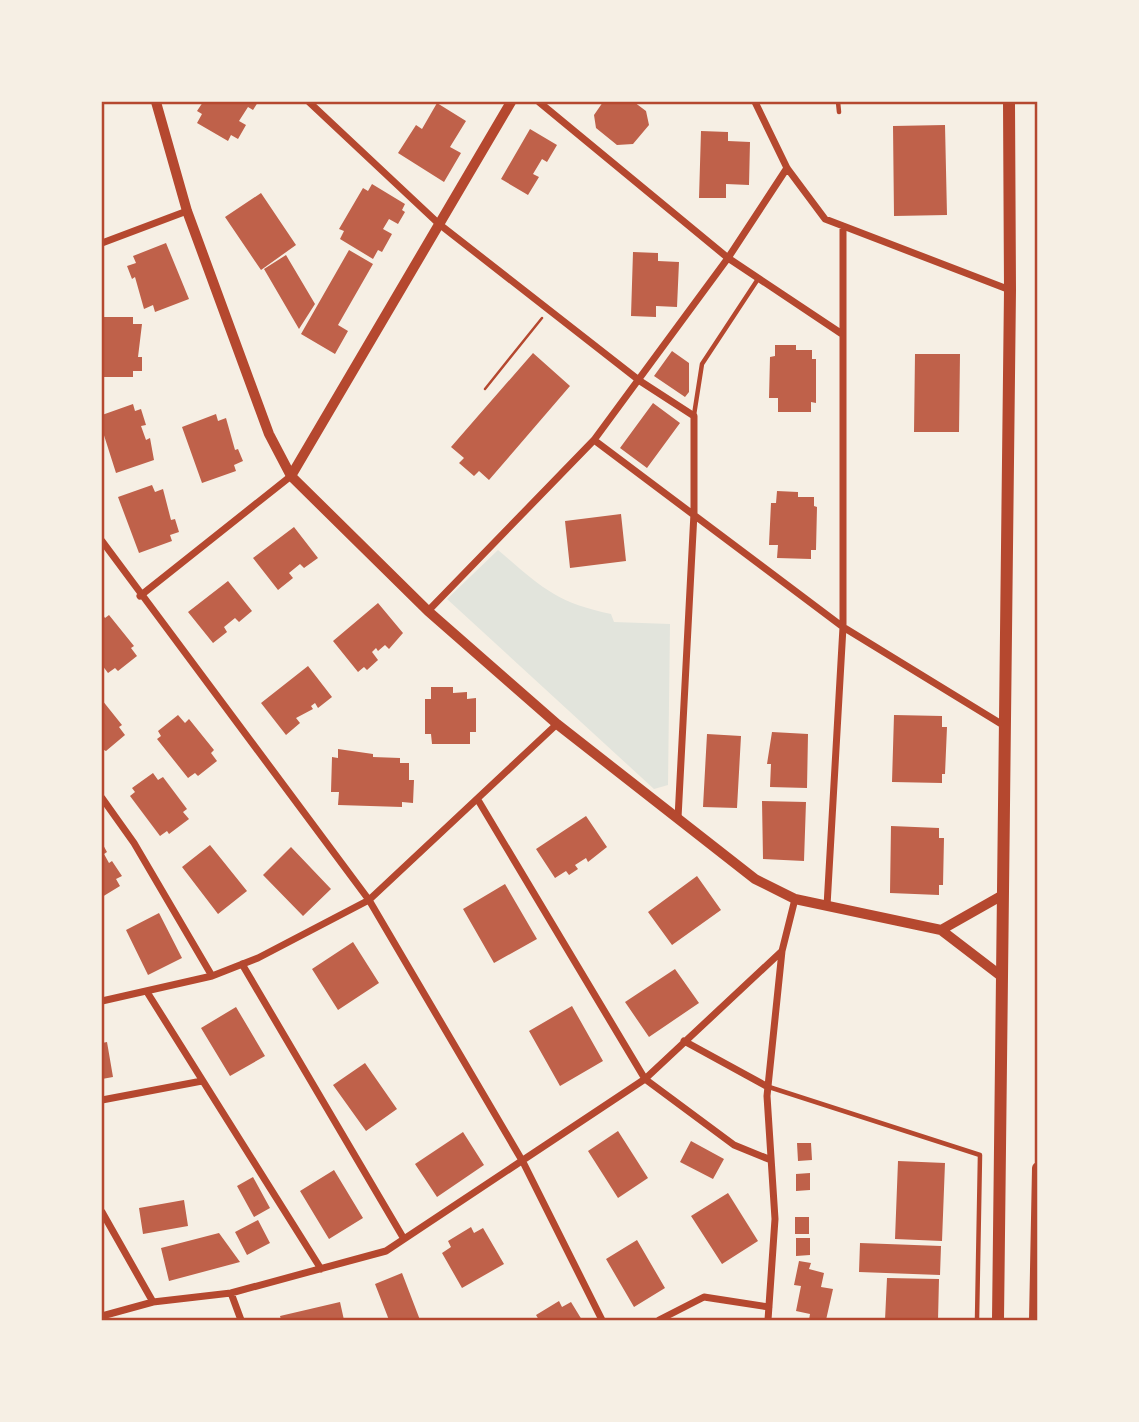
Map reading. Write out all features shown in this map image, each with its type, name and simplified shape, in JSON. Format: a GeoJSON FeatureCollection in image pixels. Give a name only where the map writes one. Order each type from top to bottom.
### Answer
{"type":"FeatureCollection","features":[{"type":"Feature","properties":{"kind":"main road"},"geometry":{"type":"LineString","coordinates":[[998,1321],[1010,290],[1009,102]]}},
{"type":"Feature","properties":{"kind":"main road"},"geometry":{"type":"LineString","coordinates":[[1035,1321],[1038,1168]]}},
{"type":"Feature","properties":{"kind":"street"},"geometry":{"type":"LineString","coordinates":[[156,102],[187,211],[269,434],[291,477],[428,611],[557,724],[755,879],[795,899],[942,930],[1000,976]]}},
{"type":"Feature","properties":{"kind":"street"},"geometry":{"type":"LineString","coordinates":[[310,102],[439,224],[640,381],[694,416],[694,513],[678,818]]}},
{"type":"Feature","properties":{"kind":"street"},"geometry":{"type":"LineString","coordinates":[[140,596],[291,477],[511,102]]}},
{"type":"Feature","properties":{"kind":"street"},"geometry":{"type":"LineString","coordinates":[[539,102],[728,258],[842,334]]}},
{"type":"Feature","properties":{"kind":"street"},"geometry":{"type":"LineString","coordinates":[[755,102],[787,168],[825,219],[1010,290]]}},
{"type":"Feature","properties":{"kind":"street"},"geometry":{"type":"LineString","coordinates":[[428,611],[594,440],[728,258],[787,168]]}},
{"type":"Feature","properties":{"kind":"street"},"geometry":{"type":"LineString","coordinates":[[102,243],[187,211]]}},
{"type":"Feature","properties":{"kind":"street"},"geometry":{"type":"LineString","coordinates":[[827,906],[843,627],[843,226]]}},
{"type":"Feature","properties":{"kind":"street"},"geometry":{"type":"LineString","coordinates":[[594,440],[843,627],[1003,725]]}},
{"type":"Feature","properties":{"kind":"street"},"geometry":{"type":"LineString","coordinates":[[102,541],[104,551],[369,900],[523,1162],[602,1321]]}},
{"type":"Feature","properties":{"kind":"street"},"geometry":{"type":"LineString","coordinates":[[102,1001],[212,976],[242,964],[369,900],[557,724]]}},
{"type":"Feature","properties":{"kind":"street"},"geometry":{"type":"LineString","coordinates":[[102,799],[134,843],[212,976]]}},
{"type":"Feature","properties":{"kind":"street"},"geometry":{"type":"LineString","coordinates":[[478,800],[645,1079],[734,1145],[771,1160]]}},
{"type":"Feature","properties":{"kind":"street"},"geometry":{"type":"LineString","coordinates":[[942,930],[1001,896]]}},
{"type":"Feature","properties":{"kind":"street"},"geometry":{"type":"LineString","coordinates":[[768,1321],[775,1219],[768,1087],[782,951],[795,899]]}},
{"type":"Feature","properties":{"kind":"street"},"geometry":{"type":"LineString","coordinates":[[102,1316],[153,1301],[231,1293],[386,1251],[645,1079],[782,951]]}},
{"type":"Feature","properties":{"kind":"street"},"geometry":{"type":"LineString","coordinates":[[242,964],[404,1239]]}},
{"type":"Feature","properties":{"kind":"street"},"geometry":{"type":"LineString","coordinates":[[147,992],[321,1269]]}},
{"type":"Feature","properties":{"kind":"street"},"geometry":{"type":"LineString","coordinates":[[684,1041],[768,1087]]}},
{"type":"Feature","properties":{"kind":"street"},"geometry":{"type":"LineString","coordinates":[[102,1100],[202,1081]]}},
{"type":"Feature","properties":{"kind":"street"},"geometry":{"type":"LineString","coordinates":[[102,1212],[153,1301]]}},
{"type":"Feature","properties":{"kind":"street"},"geometry":{"type":"LineString","coordinates":[[231,1293],[241,1321]]}},
{"type":"Feature","properties":{"kind":"street"},"geometry":{"type":"LineString","coordinates":[[659,1321],[704,1297],[769,1307]]}},
{"type":"Feature","properties":{"kind":"lane"},"geometry":{"type":"LineString","coordinates":[[838,102],[839,112]]}},
{"type":"Feature","properties":{"kind":"lane"},"geometry":{"type":"LineString","coordinates":[[694,416],[702,364],[758,279]]}},
{"type":"Feature","properties":{"kind":"lane"},"geometry":{"type":"LineString","coordinates":[[768,1087],[980,1155],[977,1321]]}},
{"type":"Feature","properties":{"kind":"path"},"geometry":{"type":"LineString","coordinates":[[485,389],[548,309]]}},
{"type":"Feature","properties":{"kind":"shaded area"},"geometry":{"type":"Polygon","coordinates":[[[498,550],[550,591],[576,604],[611,614],[614,622],[670,624],[668,785],[654,789],[447,599],[498,550]]]}},
{"type":"Feature","properties":{"kind":"building"},"geometry":{"type":"Polygon","coordinates":[[[203,102],[258,102],[253,110],[248,107],[239,121],[246,125],[238,139],[231,135],[228,141],[197,123],[202,114],[197,111],[203,102]]]}},
{"type":"Feature","properties":{"kind":"building"},"geometry":{"type":"Polygon","coordinates":[[[603,102],[634,102],[646,111],[649,125],[633,144],[617,145],[596,128],[594,115],[603,102]]]}},
{"type":"Feature","properties":{"kind":"building"},"geometry":{"type":"Polygon","coordinates":[[[437,103],[466,121],[450,147],[461,153],[444,182],[398,153],[416,125],[422,129],[437,103]]]}},
{"type":"Feature","properties":{"kind":"building"},"geometry":{"type":"Polygon","coordinates":[[[945,125],[947,215],[894,216],[893,126],[945,125]]]}},
{"type":"Feature","properties":{"kind":"building"},"geometry":{"type":"Polygon","coordinates":[[[530,129],[557,145],[547,162],[542,159],[533,174],[539,177],[528,195],[501,179],[530,129]]]}},
{"type":"Feature","properties":{"kind":"building"},"geometry":{"type":"Polygon","coordinates":[[[701,131],[728,132],[728,141],[750,142],[749,185],[726,184],[726,198],[699,198],[701,131]]]}},
{"type":"Feature","properties":{"kind":"building"},"geometry":{"type":"Polygon","coordinates":[[[372,184],[405,204],[402,210],[405,212],[398,224],[389,219],[383,229],[392,234],[382,252],[378,250],[373,259],[340,239],[344,231],[339,229],[363,188],[368,191],[372,184]]]}},
{"type":"Feature","properties":{"kind":"building"},"geometry":{"type":"Polygon","coordinates":[[[261,193],[296,245],[261,270],[225,217],[261,193]]]}},
{"type":"Feature","properties":{"kind":"building"},"geometry":{"type":"Polygon","coordinates":[[[166,243],[189,299],[155,312],[153,305],[144,309],[135,277],[132,279],[127,266],[136,263],[133,256],[166,243]]]}},
{"type":"Feature","properties":{"kind":"building"},"geometry":{"type":"Polygon","coordinates":[[[349,250],[373,264],[338,325],[348,331],[335,354],[301,334],[349,250]]]}},
{"type":"Feature","properties":{"kind":"building"},"geometry":{"type":"Polygon","coordinates":[[[633,252],[658,253],[658,261],[679,262],[677,307],[656,306],[656,317],[631,316],[633,252]]]}},
{"type":"Feature","properties":{"kind":"building"},"geometry":{"type":"Polygon","coordinates":[[[286,255],[315,304],[299,329],[264,269],[286,255]]]}},
{"type":"Feature","properties":{"kind":"building"},"geometry":{"type":"Polygon","coordinates":[[[102,317],[133,317],[133,324],[142,324],[138,357],[142,357],[142,371],[133,371],[133,377],[102,377],[102,317]]]}},
{"type":"Feature","properties":{"kind":"building"},"geometry":{"type":"Polygon","coordinates":[[[775,345],[796,345],[796,350],[812,350],[812,359],[816,359],[816,403],[811,402],[811,412],[778,412],[778,398],[769,398],[770,357],[775,356],[775,345]]]}},
{"type":"Feature","properties":{"kind":"building"},"geometry":{"type":"Polygon","coordinates":[[[672,351],[689,363],[689,392],[685,397],[654,376],[672,351]]]}},
{"type":"Feature","properties":{"kind":"building"},"geometry":{"type":"Polygon","coordinates":[[[533,353],[570,386],[489,480],[479,471],[474,476],[459,463],[464,458],[451,447],[533,353]]]}},
{"type":"Feature","properties":{"kind":"building"},"geometry":{"type":"Polygon","coordinates":[[[915,354],[960,354],[959,432],[914,432],[915,354]]]}},
{"type":"Feature","properties":{"kind":"building"},"geometry":{"type":"Polygon","coordinates":[[[653,403],[680,423],[647,468],[620,448],[653,403]]]}},
{"type":"Feature","properties":{"kind":"building"},"geometry":{"type":"Polygon","coordinates":[[[133,404],[135,411],[141,409],[146,425],[141,426],[146,440],[150,438],[154,460],[116,473],[102,429],[102,415],[133,404]]]}},
{"type":"Feature","properties":{"kind":"building"},"geometry":{"type":"Polygon","coordinates":[[[216,414],[218,421],[226,418],[235,450],[238,449],[243,461],[234,465],[236,471],[202,483],[182,427],[216,414]]]}},
{"type":"Feature","properties":{"kind":"building"},"geometry":{"type":"Polygon","coordinates":[[[152,485],[155,492],[163,489],[171,520],[175,519],[179,532],[170,535],[172,541],[139,553],[118,497],[152,485]]]}},
{"type":"Feature","properties":{"kind":"building"},"geometry":{"type":"Polygon","coordinates":[[[777,491],[798,492],[798,497],[814,497],[814,506],[817,507],[816,550],[811,550],[811,559],[777,558],[778,545],[769,545],[771,503],[776,503],[777,491]]]}},
{"type":"Feature","properties":{"kind":"building"},"geometry":{"type":"Polygon","coordinates":[[[621,514],[626,561],[570,568],[565,521],[621,514]]]}},
{"type":"Feature","properties":{"kind":"building"},"geometry":{"type":"Polygon","coordinates":[[[294,527],[318,558],[304,568],[300,564],[289,573],[293,578],[278,590],[253,558],[294,527]]]}},
{"type":"Feature","properties":{"kind":"building"},"geometry":{"type":"Polygon","coordinates":[[[228,581],[252,611],[239,622],[235,618],[224,627],[227,632],[213,643],[188,612],[228,581]]]}},
{"type":"Feature","properties":{"kind":"building"},"geometry":{"type":"Polygon","coordinates":[[[378,603],[403,633],[389,649],[385,645],[378,651],[376,648],[372,652],[378,660],[367,670],[364,667],[358,672],[333,641],[378,603]]]}},
{"type":"Feature","properties":{"kind":"building"},"geometry":{"type":"Polygon","coordinates":[[[102,614],[105,618],[109,615],[134,646],[131,648],[137,656],[118,671],[115,668],[108,673],[102,665],[102,614]]]}},
{"type":"Feature","properties":{"kind":"building"},"geometry":{"type":"Polygon","coordinates":[[[308,666],[332,697],[318,708],[315,703],[311,706],[313,709],[296,718],[300,723],[286,735],[261,703],[308,666]]]}},
{"type":"Feature","properties":{"kind":"building"},"geometry":{"type":"Polygon","coordinates":[[[431,687],[453,687],[453,693],[467,692],[467,699],[476,698],[476,732],[470,732],[470,744],[432,744],[431,734],[425,734],[425,699],[431,699],[431,687]]]}},
{"type":"Feature","properties":{"kind":"building"},"geometry":{"type":"Polygon","coordinates":[[[102,700],[122,725],[119,727],[125,735],[106,751],[102,749],[102,700]]]}},
{"type":"Feature","properties":{"kind":"building"},"geometry":{"type":"Polygon","coordinates":[[[178,715],[185,723],[189,719],[214,750],[211,753],[217,761],[198,776],[195,773],[188,778],[157,739],[161,736],[158,731],[178,715]]]}},
{"type":"Feature","properties":{"kind":"building"},"geometry":{"type":"Polygon","coordinates":[[[894,715],[942,716],[942,727],[947,727],[945,774],[942,774],[942,783],[892,782],[894,715]]]}},
{"type":"Feature","properties":{"kind":"building"},"geometry":{"type":"Polygon","coordinates":[[[772,732],[808,734],[807,788],[770,787],[771,764],[767,764],[772,732]]]}},
{"type":"Feature","properties":{"kind":"building"},"geometry":{"type":"Polygon","coordinates":[[[707,734],[741,736],[737,808],[703,807],[707,734]]]}},
{"type":"Feature","properties":{"kind":"building"},"geometry":{"type":"Polygon","coordinates":[[[338,749],[373,754],[373,757],[400,758],[400,763],[409,763],[409,780],[414,780],[413,803],[402,802],[402,807],[338,805],[339,792],[331,792],[332,757],[338,758],[338,749]]]}},
{"type":"Feature","properties":{"kind":"building"},"geometry":{"type":"Polygon","coordinates":[[[153,773],[158,780],[163,777],[187,809],[183,812],[189,819],[169,834],[167,831],[160,836],[130,796],[135,792],[132,788],[153,773]]]}},
{"type":"Feature","properties":{"kind":"building"},"geometry":{"type":"Polygon","coordinates":[[[762,801],[806,802],[804,861],[763,859],[762,801]]]}},
{"type":"Feature","properties":{"kind":"building"},"geometry":{"type":"Polygon","coordinates":[[[586,816],[607,847],[588,862],[586,858],[575,865],[578,869],[569,875],[566,871],[555,878],[536,849],[586,816]]]}},
{"type":"Feature","properties":{"kind":"building"},"geometry":{"type":"Polygon","coordinates":[[[891,826],[939,828],[939,838],[944,838],[943,885],[939,885],[939,895],[890,893],[891,826]]]}},
{"type":"Feature","properties":{"kind":"building"},"geometry":{"type":"Polygon","coordinates":[[[102,843],[109,863],[112,861],[122,876],[116,879],[120,886],[102,897],[102,843]]]}},
{"type":"Feature","properties":{"kind":"building"},"geometry":{"type":"Polygon","coordinates":[[[210,845],[247,891],[218,914],[182,867],[210,845]]]}},
{"type":"Feature","properties":{"kind":"building"},"geometry":{"type":"Polygon","coordinates":[[[291,847],[331,889],[303,916],[263,875],[291,847]]]}},
{"type":"Feature","properties":{"kind":"building"},"geometry":{"type":"Polygon","coordinates":[[[697,876],[721,910],[672,945],[648,912],[697,876]]]}},
{"type":"Feature","properties":{"kind":"building"},"geometry":{"type":"Polygon","coordinates":[[[505,884],[537,939],[494,963],[463,909],[505,884]]]}},
{"type":"Feature","properties":{"kind":"building"},"geometry":{"type":"Polygon","coordinates":[[[159,913],[182,958],[148,975],[126,930],[159,913]]]}},
{"type":"Feature","properties":{"kind":"building"},"geometry":{"type":"Polygon","coordinates":[[[353,942],[379,983],[338,1010],[312,969],[353,942]]]}},
{"type":"Feature","properties":{"kind":"building"},"geometry":{"type":"Polygon","coordinates":[[[675,969],[699,1003],[649,1037],[625,1002],[675,969]]]}},
{"type":"Feature","properties":{"kind":"building"},"geometry":{"type":"Polygon","coordinates":[[[572,1006],[603,1061],[560,1086],[529,1031],[572,1006]]]}},
{"type":"Feature","properties":{"kind":"building"},"geometry":{"type":"Polygon","coordinates":[[[236,1007],[265,1056],[230,1076],[201,1028],[236,1007]]]}},
{"type":"Feature","properties":{"kind":"building"},"geometry":{"type":"Polygon","coordinates":[[[107,1042],[113,1077],[102,1079],[102,1043],[107,1042]]]}},
{"type":"Feature","properties":{"kind":"building"},"geometry":{"type":"Polygon","coordinates":[[[365,1063],[397,1109],[366,1131],[333,1085],[365,1063]]]}},
{"type":"Feature","properties":{"kind":"building"},"geometry":{"type":"Polygon","coordinates":[[[618,1131],[648,1178],[618,1198],[588,1151],[618,1131]]]}},
{"type":"Feature","properties":{"kind":"building"},"geometry":{"type":"Polygon","coordinates":[[[463,1132],[484,1165],[437,1197],[415,1164],[463,1132]]]}},
{"type":"Feature","properties":{"kind":"building"},"geometry":{"type":"Polygon","coordinates":[[[691,1141],[724,1159],[713,1179],[680,1162],[691,1141]]]}},
{"type":"Feature","properties":{"kind":"building"},"geometry":{"type":"Polygon","coordinates":[[[797,1143],[811,1143],[812,1160],[798,1161],[797,1143]]]}},
{"type":"Feature","properties":{"kind":"building"},"geometry":{"type":"Polygon","coordinates":[[[898,1161],[945,1163],[942,1241],[895,1239],[898,1161]]]}},
{"type":"Feature","properties":{"kind":"building"},"geometry":{"type":"Polygon","coordinates":[[[334,1170],[363,1218],[329,1239],[300,1191],[334,1170]]]}},
{"type":"Feature","properties":{"kind":"building"},"geometry":{"type":"Polygon","coordinates":[[[810,1173],[810,1190],[796,1191],[796,1174],[810,1173]]]}},
{"type":"Feature","properties":{"kind":"building"},"geometry":{"type":"Polygon","coordinates":[[[253,1177],[270,1208],[254,1217],[237,1186],[253,1177]]]}},
{"type":"Feature","properties":{"kind":"building"},"geometry":{"type":"Polygon","coordinates":[[[728,1193],[758,1241],[722,1264],[691,1216],[728,1193]]]}},
{"type":"Feature","properties":{"kind":"building"},"geometry":{"type":"Polygon","coordinates":[[[184,1200],[188,1226],[143,1234],[139,1208],[184,1200]]]}},
{"type":"Feature","properties":{"kind":"building"},"geometry":{"type":"Polygon","coordinates":[[[795,1217],[809,1217],[809,1234],[795,1234],[795,1217]]]}},
{"type":"Feature","properties":{"kind":"building"},"geometry":{"type":"Polygon","coordinates":[[[258,1220],[270,1243],[247,1255],[235,1232],[258,1220]]]}},
{"type":"Feature","properties":{"kind":"building"},"geometry":{"type":"Polygon","coordinates":[[[471,1227],[474,1233],[483,1228],[504,1264],[462,1288],[442,1253],[451,1247],[448,1241],[471,1227]]]}},
{"type":"Feature","properties":{"kind":"building"},"geometry":{"type":"Polygon","coordinates":[[[219,1233],[240,1262],[169,1281],[161,1248],[219,1233]]]}},
{"type":"Feature","properties":{"kind":"building"},"geometry":{"type":"Polygon","coordinates":[[[796,1238],[810,1238],[810,1255],[796,1256],[796,1238]]]}},
{"type":"Feature","properties":{"kind":"building"},"geometry":{"type":"Polygon","coordinates":[[[637,1240],[665,1288],[634,1307],[606,1259],[637,1240]]]}},
{"type":"Feature","properties":{"kind":"building"},"geometry":{"type":"Polygon","coordinates":[[[860,1243],[941,1246],[940,1275],[859,1272],[860,1243]]]}},
{"type":"Feature","properties":{"kind":"building"},"geometry":{"type":"Polygon","coordinates":[[[799,1261],[811,1263],[809,1269],[824,1273],[821,1287],[833,1289],[826,1320],[809,1320],[810,1314],[796,1311],[801,1286],[794,1285],[799,1261]]]}},
{"type":"Feature","properties":{"kind":"building"},"geometry":{"type":"Polygon","coordinates":[[[402,1273],[420,1320],[389,1320],[375,1284],[402,1273]]]}},
{"type":"Feature","properties":{"kind":"building"},"geometry":{"type":"Polygon","coordinates":[[[887,1278],[939,1279],[938,1320],[885,1320],[887,1278]]]}},
{"type":"Feature","properties":{"kind":"building"},"geometry":{"type":"Polygon","coordinates":[[[559,1301],[562,1307],[571,1302],[582,1320],[539,1320],[536,1315],[559,1301]]]}},
{"type":"Feature","properties":{"kind":"building"},"geometry":{"type":"Polygon","coordinates":[[[340,1302],[344,1320],[281,1320],[280,1316],[340,1302]]]}}]}
